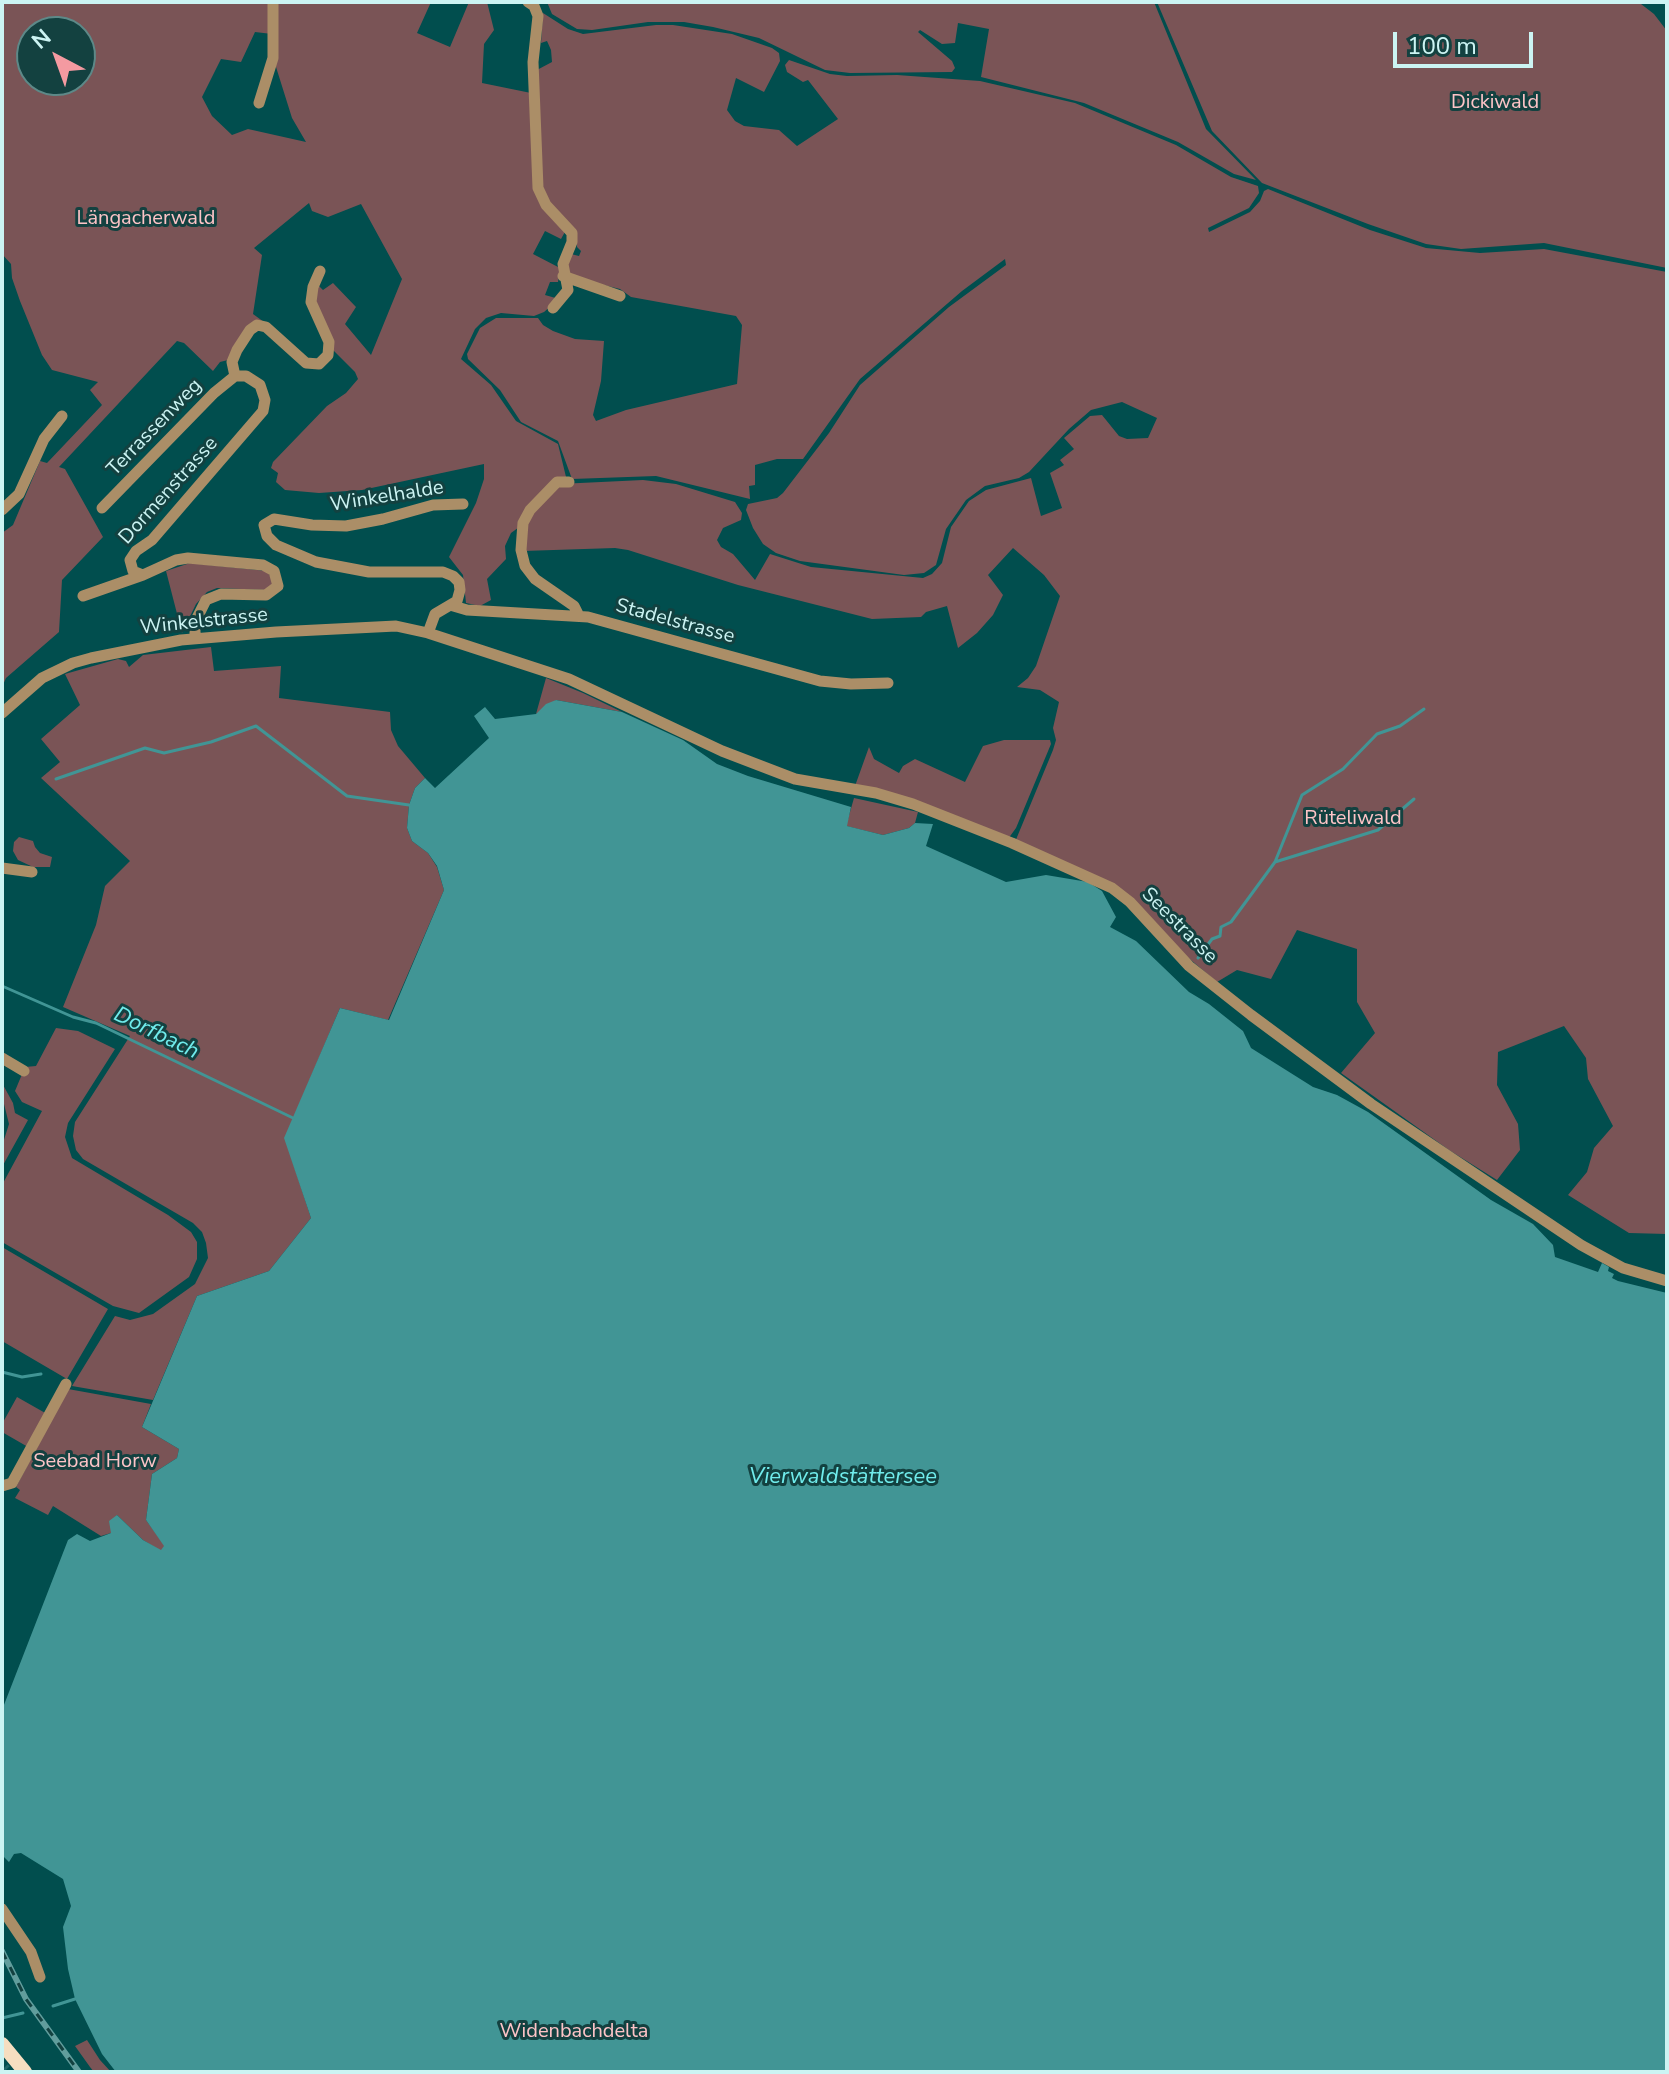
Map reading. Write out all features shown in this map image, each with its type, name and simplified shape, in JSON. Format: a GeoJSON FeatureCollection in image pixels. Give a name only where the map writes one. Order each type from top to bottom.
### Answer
{"type":"FeatureCollection","features":[{"type":"Feature","properties":{"kind":"main road"},"geometry":{"type":"LineString","coordinates":[[2,2044],[25,2072]]}},
{"type":"Feature","properties":{"kind":"street"},"geometry":{"type":"LineString","coordinates":[[259,103],[273,58],[273,2]]}},
{"type":"Feature","properties":{"kind":"street"},"geometry":{"type":"LineString","coordinates":[[528,2],[534,6],[538,16],[533,62],[538,188],[546,205],[572,233],[572,242],[563,264],[568,290],[553,308]]}},
{"type":"Feature","properties":{"kind":"street"},"geometry":{"type":"LineString","coordinates":[[235,376],[232,362],[237,350],[257,325],[266,327],[306,363],[319,364],[328,355],[329,342],[311,302],[320,271]]}},
{"type":"Feature","properties":{"kind":"street"},"geometry":{"type":"LineString","coordinates":[[563,276],[620,296]]}},
{"type":"Feature","properties":{"kind":"street","name":"Terrassenweg"},"geometry":{"type":"LineString","coordinates":[[102,508],[214,393],[235,376]]}},
{"type":"Feature","properties":{"kind":"street","name":"Dormenstrasse"},"geometry":{"type":"LineString","coordinates":[[195,638],[195,622],[206,600],[221,594],[266,595],[278,586],[274,571],[263,565],[188,558],[143,575],[137,574],[130,566],[132,555],[152,540],[263,411],[265,400],[260,385],[250,378],[235,376]]}},
{"type":"Feature","properties":{"kind":"street"},"geometry":{"type":"LineString","coordinates":[[2,510],[19,494],[44,439],[62,416]]}},
{"type":"Feature","properties":{"kind":"street"},"geometry":{"type":"LineString","coordinates":[[569,482],[557,482],[530,510],[523,523],[521,550],[525,566],[535,579],[574,606],[579,616]]}},
{"type":"Feature","properties":{"kind":"street","name":"Winkelhalde"},"geometry":{"type":"LineString","coordinates":[[450,605],[457,601],[460,590],[459,582],[453,576],[443,572],[369,572],[316,562],[276,545],[267,536],[264,525],[274,519],[346,526],[433,505],[463,504]]}},
{"type":"Feature","properties":{"kind":"street"},"geometry":{"type":"LineString","coordinates":[[83,596],[143,575]]}},
{"type":"Feature","properties":{"kind":"street"},"geometry":{"type":"LineString","coordinates":[[428,633],[435,614],[450,605]]}},
{"type":"Feature","properties":{"kind":"street","name":"Stadelstrasse"},"geometry":{"type":"LineString","coordinates":[[450,605],[467,610],[579,616],[820,681],[888,683]]}},
{"type":"Feature","properties":{"kind":"street","name":"Winkelstrasse"},"geometry":{"type":"LineString","coordinates":[[2,713],[31,686],[73,663],[153,644],[195,638],[396,626],[428,633]]}},
{"type":"Feature","properties":{"kind":"street","name":"Seestrasse"},"geometry":{"type":"LineString","coordinates":[[428,633],[569,679],[722,751],[795,779],[876,793],[913,804],[1012,843],[1112,888],[1130,902],[1189,966],[1371,1104],[1581,1245],[1623,1268],[1667,1281]]}},
{"type":"Feature","properties":{"kind":"street"},"geometry":{"type":"LineString","coordinates":[[2,868],[32,872]]}},
{"type":"Feature","properties":{"kind":"street"},"geometry":{"type":"LineString","coordinates":[[2,1058],[24,1071]]}},
{"type":"Feature","properties":{"kind":"street"},"geometry":{"type":"LineString","coordinates":[[2,1486],[12,1483],[66,1384]]}},
{"type":"Feature","properties":{"kind":"street"},"geometry":{"type":"LineString","coordinates":[[2,1909],[31,1952],[40,1977]]}},
{"type":"Feature","properties":{"kind":"green space","name":"Längacherwald"},"geometry":{"type":"Polygon","coordinates":[[[2,2],[271,2],[272,34],[255,32],[241,62],[221,59],[202,97],[212,116],[232,135],[248,129],[306,142],[292,118],[276,67],[272,66],[275,2],[431,2],[417,33],[450,47],[469,2],[487,2],[494,30],[484,44],[482,83],[531,93],[536,186],[566,230],[561,239],[545,231],[533,254],[560,268],[558,282],[550,282],[545,295],[559,299],[534,316],[501,313],[486,318],[475,329],[461,359],[491,385],[516,421],[558,444],[567,481],[558,481],[522,525],[511,533],[505,546],[506,559],[487,579],[491,600],[480,606],[466,603],[463,575],[449,557],[476,503],[484,479],[484,464],[362,490],[319,493],[285,490],[276,482],[278,473],[271,468],[273,462],[358,379],[332,349],[314,300],[318,285],[323,290],[333,283],[356,307],[345,324],[371,355],[402,279],[361,204],[328,217],[312,211],[309,203],[254,248],[262,255],[253,314],[264,322],[228,360],[220,362],[213,371],[184,343],[177,341],[59,467],[65,469],[103,537],[62,580],[59,632],[6,678],[2,687],[2,533],[13,525],[40,461],[47,463],[102,405],[90,390],[98,382],[52,370],[42,355],[12,278],[11,264],[2,254],[2,2]]]}},
{"type":"Feature","properties":{"kind":"green space"},"geometry":{"type":"Polygon","coordinates":[[[547,2],[1154,2],[1206,129],[1256,180],[1234,174],[1178,142],[1084,103],[981,77],[989,29],[958,23],[955,43],[942,44],[920,30],[918,32],[952,61],[955,68],[952,72],[850,73],[825,70],[759,38],[684,22],[577,29],[552,14],[547,2]]]}},
{"type":"Feature","properties":{"kind":"green space","name":"Dickiwald"},"geometry":{"type":"Polygon","coordinates":[[[1157,2],[1641,4],[1654,14],[1667,31],[1667,268],[1544,243],[1461,249],[1426,244],[1262,183],[1212,131],[1157,2]]]}},
{"type":"Feature","properties":{"kind":"green space","name":"Rüteliwald"},"geometry":{"type":"Polygon","coordinates":[[[543,13],[568,29],[583,34],[673,25],[732,34],[772,48],[779,53],[780,61],[764,92],[736,78],[727,110],[735,121],[744,126],[779,130],[797,146],[838,119],[808,80],[803,82],[787,72],[785,65],[789,60],[830,74],[847,76],[897,75],[980,81],[1075,103],[1176,145],[1231,177],[1258,186],[1259,193],[1249,208],[1208,228],[1209,232],[1250,212],[1268,189],[1370,230],[1426,248],[1480,253],[1544,249],[1667,272],[1667,1234],[1629,1233],[1568,1195],[1587,1172],[1594,1148],[1613,1126],[1588,1079],[1586,1058],[1564,1026],[1498,1052],[1497,1085],[1518,1124],[1520,1150],[1497,1180],[1449,1150],[1341,1073],[1375,1033],[1357,1002],[1357,949],[1297,930],[1271,979],[1237,970],[1217,982],[1185,955],[1142,908],[1015,842],[1053,750],[1056,740],[1053,728],[1059,702],[1040,690],[1017,687],[1036,666],[1060,596],[1044,575],[1013,548],[988,575],[1003,595],[993,615],[958,648],[947,606],[926,612],[921,617],[872,619],[738,585],[628,550],[523,551],[526,522],[559,484],[643,480],[676,484],[735,502],[742,513],[741,520],[723,528],[717,540],[755,580],[770,554],[811,567],[923,578],[932,574],[942,563],[951,527],[969,501],[986,490],[1031,478],[1041,516],[1062,508],[1050,473],[1064,465],[1060,460],[1074,449],[1064,438],[1090,416],[1102,415],[1119,436],[1127,439],[1148,438],[1157,418],[1122,402],[1091,410],[1029,472],[1019,478],[985,486],[966,500],[946,529],[936,565],[924,573],[904,575],[800,561],[776,553],[763,544],[746,510],[748,504],[777,498],[783,493],[829,433],[860,385],[949,307],[1006,265],[1005,259],[962,291],[860,379],[803,459],[777,459],[755,465],[755,485],[749,486],[750,499],[656,476],[572,479],[558,441],[521,422],[500,390],[468,359],[467,354],[480,328],[496,318],[538,318],[553,331],[575,339],[604,341],[601,381],[593,415],[596,421],[626,410],[737,384],[742,325],[736,316],[631,297],[620,289],[575,278],[565,268],[571,254],[579,256],[581,251],[577,247],[577,238],[542,193],[535,71],[552,62],[547,41],[541,43],[543,13]]]}},
{"type":"Feature","properties":{"kind":"green space"},"geometry":{"type":"Polygon","coordinates":[[[190,563],[267,571],[274,582],[267,590],[217,588],[207,592],[196,604],[182,633],[166,571],[190,563]]]}},
{"type":"Feature","properties":{"kind":"green space"},"geometry":{"type":"Polygon","coordinates":[[[211,647],[214,671],[281,666],[279,698],[390,712],[391,730],[398,746],[425,778],[415,788],[409,805],[407,828],[412,841],[428,853],[437,867],[444,890],[388,1020],[340,1008],[285,1138],[311,1218],[269,1271],[197,1296],[153,1400],[72,1386],[115,1316],[130,1320],[153,1314],[195,1284],[208,1258],[206,1243],[202,1232],[193,1223],[83,1159],[76,1150],[73,1136],[75,1122],[130,1036],[63,1007],[96,925],[105,886],[130,861],[41,778],[60,762],[41,739],[80,705],[65,674],[118,659],[126,661],[129,667],[143,655],[211,647]]]}},
{"type":"Feature","properties":{"kind":"green space"},"geometry":{"type":"Polygon","coordinates":[[[546,678],[622,712],[556,700],[536,714],[546,678]]]}},
{"type":"Feature","properties":{"kind":"green space"},"geometry":{"type":"Polygon","coordinates":[[[1004,740],[1050,740],[1051,744],[1016,828],[1008,839],[855,786],[869,747],[874,759],[899,773],[903,766],[915,759],[965,782],[983,746],[1004,740]]]}},
{"type":"Feature","properties":{"kind":"green space"},"geometry":{"type":"Polygon","coordinates":[[[854,798],[918,812],[915,823],[909,828],[883,835],[846,826],[854,798]]]}},
{"type":"Feature","properties":{"kind":"green space"},"geometry":{"type":"Polygon","coordinates":[[[19,837],[33,841],[40,853],[52,857],[50,867],[33,867],[18,860],[13,851],[14,842],[19,837]]]}},
{"type":"Feature","properties":{"kind":"green space"},"geometry":{"type":"Polygon","coordinates":[[[56,1028],[78,1031],[115,1049],[68,1123],[65,1137],[72,1158],[168,1215],[191,1232],[197,1242],[197,1259],[189,1277],[139,1313],[113,1306],[2,1242],[2,1185],[42,1111],[22,1102],[15,1091],[25,1067],[36,1066],[56,1028]]]}},
{"type":"Feature","properties":{"kind":"green space"},"geometry":{"type":"Polygon","coordinates":[[[2,1083],[15,1113],[28,1120],[2,1167],[2,1146],[9,1124],[2,1083]]]}},
{"type":"Feature","properties":{"kind":"green space"},"geometry":{"type":"Polygon","coordinates":[[[2,1247],[108,1309],[67,1379],[2,1341],[2,1247]]]}},
{"type":"Feature","properties":{"kind":"green space","name":"Seebad Horw"},"geometry":{"type":"Polygon","coordinates":[[[68,1389],[151,1404],[142,1427],[179,1449],[177,1458],[152,1474],[146,1520],[165,1546],[161,1551],[143,1540],[117,1515],[111,1533],[101,1536],[53,1506],[48,1515],[15,1498],[20,1490],[16,1487],[68,1389]]]}},
{"type":"Feature","properties":{"kind":"green space"},"geometry":{"type":"Polygon","coordinates":[[[17,1397],[47,1414],[28,1447],[2,1432],[2,1424],[17,1397]]]}},
{"type":"Feature","properties":{"kind":"green space"},"geometry":{"type":"Polygon","coordinates":[[[87,2040],[111,2072],[94,2072],[90,2067],[75,2046],[87,2040]]]}},
{"type":"Feature","properties":{"kind":"water","name":"Vierwaldstättersee"},"geometry":{"type":"Polygon","coordinates":[[[556,700],[622,712],[683,740],[717,764],[851,807],[847,826],[883,835],[909,828],[915,823],[933,824],[926,846],[1006,882],[1046,875],[1088,882],[1102,891],[1116,917],[1110,927],[1136,941],[1189,992],[1243,1031],[1251,1048],[1313,1087],[1337,1095],[1368,1112],[1491,1200],[1533,1224],[1553,1245],[1555,1257],[1598,1272],[1602,1263],[1609,1267],[1608,1271],[1614,1274],[1612,1278],[1618,1281],[1667,1293],[1667,2072],[116,2072],[102,2054],[75,1999],[63,1927],[71,1906],[63,1879],[21,1853],[14,1854],[9,1862],[2,1855],[2,1710],[68,1540],[77,1534],[90,1541],[111,1533],[109,1521],[117,1515],[143,1540],[161,1550],[164,1546],[146,1520],[152,1474],[177,1458],[179,1449],[142,1427],[197,1296],[269,1271],[311,1218],[284,1138],[340,1008],[389,1020],[444,890],[437,866],[428,853],[412,841],[407,828],[409,805],[415,788],[425,778],[435,788],[489,738],[474,716],[485,707],[495,719],[536,714],[546,704],[556,700]]]}},
{"type":"Feature","properties":{"kind":"waterway"},"geometry":{"type":"LineString","coordinates":[[1198,958],[1212,939],[1220,936],[1221,927],[1231,922],[1275,862],[1302,795],[1343,769],[1377,734],[1400,726],[1424,709]]}},
{"type":"Feature","properties":{"kind":"waterway"},"geometry":{"type":"LineString","coordinates":[[56,779],[145,748],[164,753],[211,742],[256,726],[347,796],[409,805]]}},
{"type":"Feature","properties":{"kind":"waterway"},"geometry":{"type":"LineString","coordinates":[[1275,862],[1378,830],[1414,799]]}},
{"type":"Feature","properties":{"kind":"waterway","name":"Dorfbach"},"geometry":{"type":"LineString","coordinates":[[2,986],[73,1017],[96,1023],[293,1118]]}},
{"type":"Feature","properties":{"kind":"waterway"},"geometry":{"type":"LineString","coordinates":[[2,1372],[22,1377],[41,1374]]}},
{"type":"Feature","properties":{"kind":"waterway"},"geometry":{"type":"LineString","coordinates":[[53,2006],[75,1999]]}},
{"type":"Feature","properties":{"kind":"waterway"},"geometry":{"type":"LineString","coordinates":[[2,2018],[23,2013]]}},
{"type":"Feature","properties":{"kind":"railway"},"geometry":{"type":"LineString","coordinates":[[2,1951],[26,1999],[79,2072]]}},
{"type":"Feature","properties":{"kind":"park label","name":"Widenbachdelta"},"geometry":{"type":"Point","coordinates":[574,2032]}}]}
